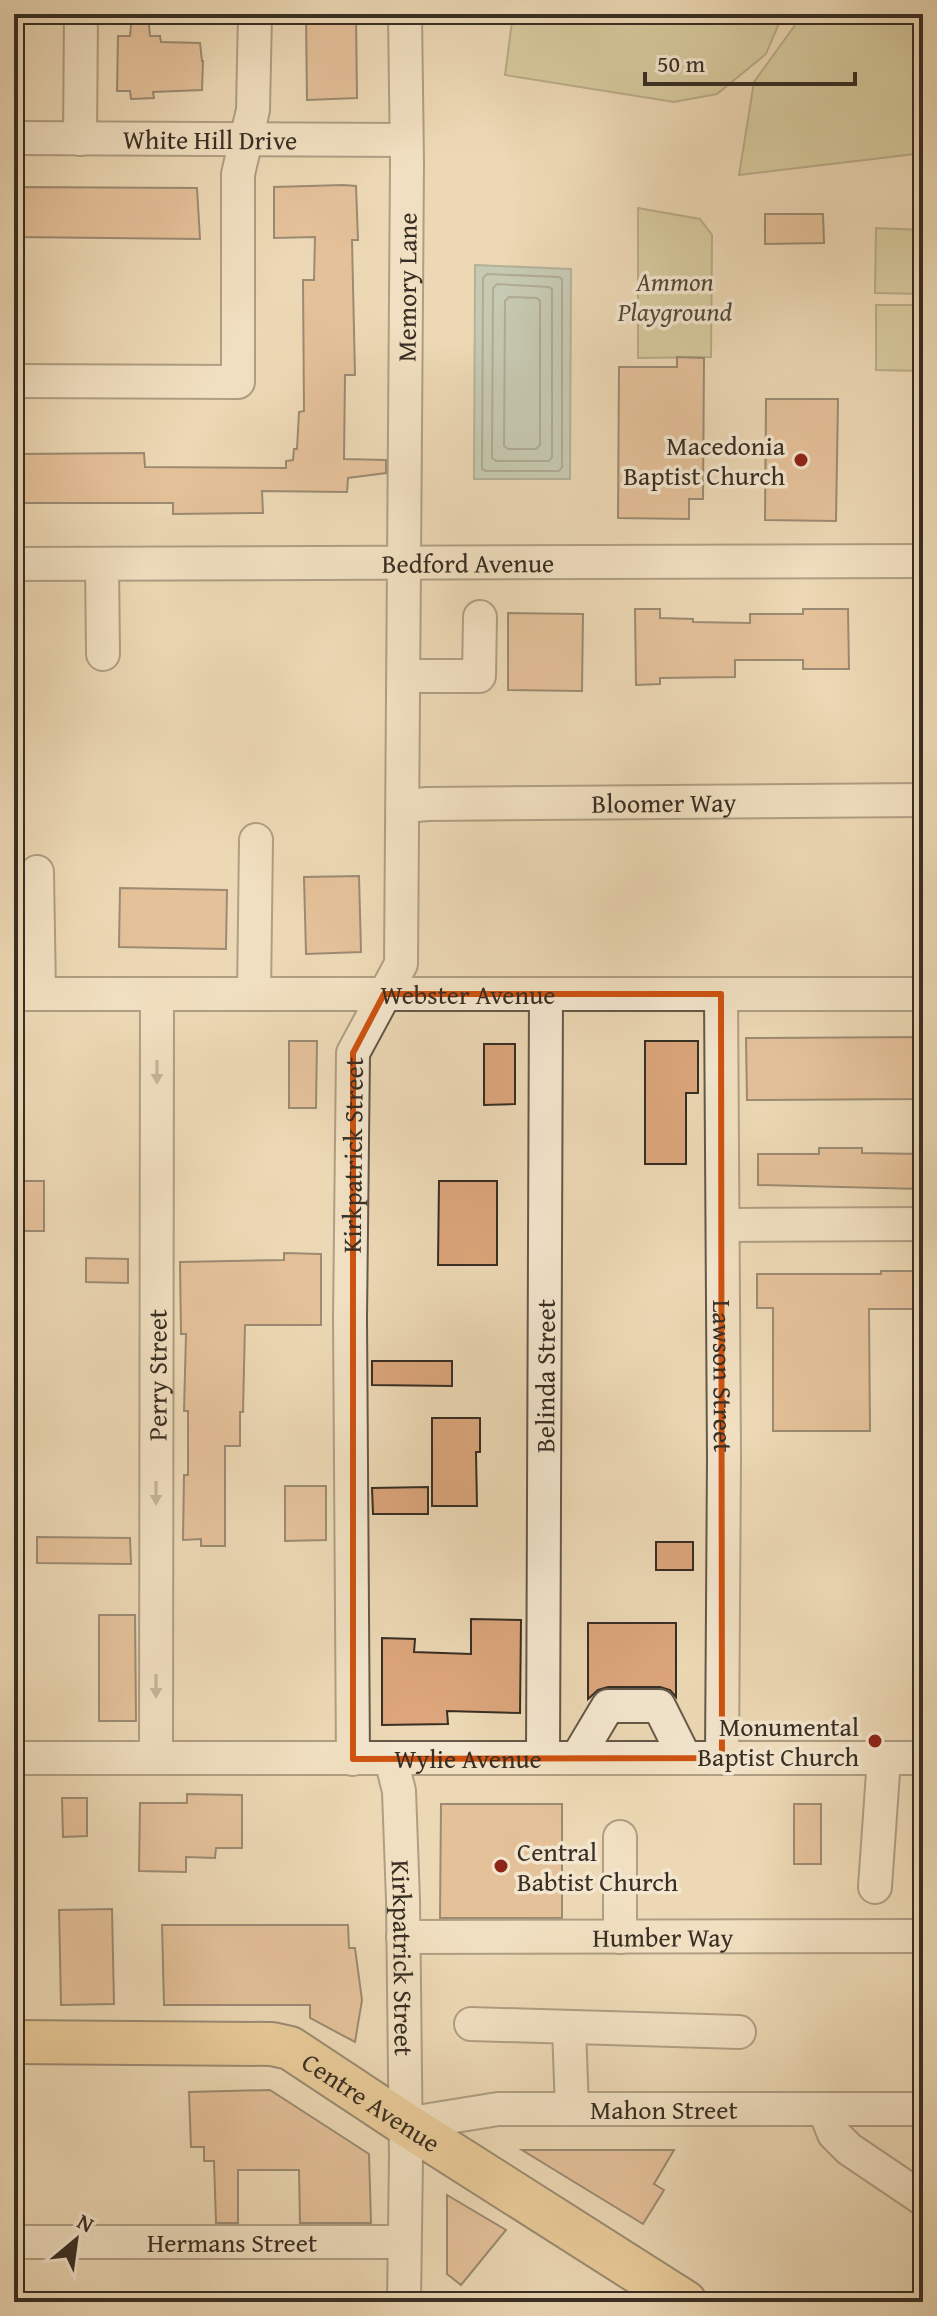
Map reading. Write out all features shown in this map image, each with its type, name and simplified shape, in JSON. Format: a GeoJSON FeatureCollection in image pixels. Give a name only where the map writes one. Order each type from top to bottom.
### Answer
{"type":"FeatureCollection","features":[{"type":"Feature","properties":{"kind":"main road","name":"Centre Avenue"},"geometry":{"type":"LineString","coordinates":[[14,2042],[272,2044],[290,2048],[685,2302]]}},
{"type":"Feature","properties":{"kind":"street"},"geometry":{"type":"LineString","coordinates":[[80,139],[81,14]]}},
{"type":"Feature","properties":{"kind":"street"},"geometry":{"type":"LineString","coordinates":[[14,381],[238,382],[238,174],[253,110],[255,14]]}},
{"type":"Feature","properties":{"kind":"street","name":"Memory Lane"},"geometry":{"type":"LineString","coordinates":[[404,562],[405,14]]}},
{"type":"Feature","properties":{"kind":"street","name":"White Hill Drive"},"geometry":{"type":"LineString","coordinates":[[14,138],[406,140]]}},
{"type":"Feature","properties":{"kind":"street","name":"Bedford Avenue"},"geometry":{"type":"LineString","coordinates":[[14,564],[923,561]]}},
{"type":"Feature","properties":{"kind":"street","name":"Kirkpatrick Street"},"geometry":{"type":"LineString","coordinates":[[353,1759],[350,1333],[353,1053],[401,964],[404,562]]}},
{"type":"Feature","properties":{"kind":"street"},"geometry":{"type":"LineString","coordinates":[[102,564],[103,654]]}},
{"type":"Feature","properties":{"kind":"street"},"geometry":{"type":"LineString","coordinates":[[404,676],[479,676],[480,617]]}},
{"type":"Feature","properties":{"kind":"street","name":"Bloomer Way"},"geometry":{"type":"LineString","coordinates":[[404,806],[923,800]]}},
{"type":"Feature","properties":{"kind":"street"},"geometry":{"type":"LineString","coordinates":[[254,994],[256,840]]}},
{"type":"Feature","properties":{"kind":"street"},"geometry":{"type":"LineString","coordinates":[[27,994],[37,872]]}},
{"type":"Feature","properties":{"kind":"street","name":"Webster Avenue"},"geometry":{"type":"LineString","coordinates":[[27,994],[923,994]]}},
{"type":"Feature","properties":{"kind":"street","name":"Perry Street"},"geometry":{"type":"LineString","coordinates":[[156,1757],[157,994]]}},
{"type":"Feature","properties":{"kind":"street","name":"Belinda Street"},"geometry":{"type":"LineString","coordinates":[[543,1758],[546,994]]}},
{"type":"Feature","properties":{"kind":"street","name":"Lawson Street"},"geometry":{"type":"LineString","coordinates":[[721,994],[722,1758]]}},
{"type":"Feature","properties":{"kind":"street"},"geometry":{"type":"LineString","coordinates":[[723,1225],[923,1224]]}},
{"type":"Feature","properties":{"kind":"street"},"geometry":{"type":"LineString","coordinates":[[577,1758],[608,1706],[659,1706],[685,1758]]}},
{"type":"Feature","properties":{"kind":"street","name":"Wylie Avenue"},"geometry":{"type":"LineString","coordinates":[[14,1758],[923,1758]]}},
{"type":"Feature","properties":{"kind":"street"},"geometry":{"type":"LineString","coordinates":[[875,1887],[884,1758]]}},
{"type":"Feature","properties":{"kind":"street","name":"Kirkpatrick Street"},"geometry":{"type":"LineString","coordinates":[[391,1759],[399,1791],[403,1937],[404,2302]]}},
{"type":"Feature","properties":{"kind":"street"},"geometry":{"type":"LineString","coordinates":[[620,1837],[620,1937]]}},
{"type":"Feature","properties":{"kind":"street","name":"Humber Way"},"geometry":{"type":"LineString","coordinates":[[403,1937],[923,1936]]}},
{"type":"Feature","properties":{"kind":"street"},"geometry":{"type":"LineString","coordinates":[[471,2024],[739,2032]]}},
{"type":"Feature","properties":{"kind":"street"},"geometry":{"type":"LineString","coordinates":[[569,2028],[572,2109]]}},
{"type":"Feature","properties":{"kind":"street","name":"Mahon Street"},"geometry":{"type":"LineString","coordinates":[[405,2124],[498,2109],[923,2109]]}},
{"type":"Feature","properties":{"kind":"street"},"geometry":{"type":"LineString","coordinates":[[824,2109],[834,2134],[849,2149],[923,2199]]}},
{"type":"Feature","properties":{"kind":"street","name":"Hermans Street"},"geometry":{"type":"LineString","coordinates":[[14,2242],[403,2242]]}},
{"type":"Feature","properties":{"kind":"highlighted area"},"geometry":{"type":"Polygon","coordinates":[[[384,994],[721,994],[722,1758],[353,1759],[353,1053],[384,994]]]}},
{"type":"Feature","properties":{"kind":"green space"},"geometry":{"type":"Polygon","coordinates":[[[513,14],[783,14],[766,54],[717,94],[674,102],[505,75],[513,14]]]}},
{"type":"Feature","properties":{"kind":"green space"},"geometry":{"type":"Polygon","coordinates":[[[803,14],[923,14],[923,153],[739,175],[754,82],[803,14]]]}},
{"type":"Feature","properties":{"kind":"green space","name":"Ammon Playground"},"geometry":{"type":"Polygon","coordinates":[[[638,208],[700,219],[712,235],[711,357],[638,358],[638,208]]]}},
{"type":"Feature","properties":{"kind":"green space"},"geometry":{"type":"Polygon","coordinates":[[[876,228],[923,230],[923,294],[875,293],[876,228]]]}},
{"type":"Feature","properties":{"kind":"green space"},"geometry":{"type":"Polygon","coordinates":[[[876,305],[923,305],[923,371],[876,370],[876,305]]]}},
{"type":"Feature","properties":{"kind":"water"},"geometry":{"type":"Polygon","coordinates":[[[475,265],[571,269],[570,479],[474,479],[475,265]]]}},
{"type":"Feature","properties":{"kind":"building"},"geometry":{"type":"Polygon","coordinates":[[[132,14],[148,14],[150,36],[160,36],[161,42],[200,43],[202,90],[153,92],[154,98],[131,99],[130,91],[117,91],[118,36],[130,36],[132,14]]]}},
{"type":"Feature","properties":{"kind":"building"},"geometry":{"type":"Polygon","coordinates":[[[306,14],[356,14],[357,98],[307,100],[306,14]]]}},
{"type":"Feature","properties":{"kind":"building"},"geometry":{"type":"Polygon","coordinates":[[[356,186],[358,240],[352,240],[355,375],[345,375],[344,459],[386,460],[386,473],[348,478],[347,492],[262,491],[263,513],[173,514],[173,503],[14,503],[14,454],[144,453],[145,467],[286,468],[286,461],[293,460],[294,449],[297,449],[299,412],[304,411],[303,280],[314,280],[315,237],[274,238],[274,187],[356,186]]]}},
{"type":"Feature","properties":{"kind":"building"},"geometry":{"type":"Polygon","coordinates":[[[14,187],[197,188],[200,239],[14,237],[14,187]]]}},
{"type":"Feature","properties":{"kind":"building"},"geometry":{"type":"Polygon","coordinates":[[[765,214],[823,214],[824,243],[765,244],[765,214]]]}},
{"type":"Feature","properties":{"kind":"building"},"geometry":{"type":"Polygon","coordinates":[[[677,357],[704,358],[703,499],[689,499],[689,519],[618,518],[619,367],[677,367],[677,357]]]}},
{"type":"Feature","properties":{"kind":"building","name":"Macedonia Baptist Church"},"geometry":{"type":"Polygon","coordinates":[[[766,399],[838,399],[836,521],[765,520],[766,399]]]}},
{"type":"Feature","properties":{"kind":"building"},"geometry":{"type":"Polygon","coordinates":[[[635,609],[660,609],[660,618],[750,623],[750,614],[803,614],[803,609],[848,609],[849,669],[803,669],[803,660],[735,660],[735,677],[660,678],[660,684],[636,685],[635,609]]]}},
{"type":"Feature","properties":{"kind":"building"},"geometry":{"type":"Polygon","coordinates":[[[508,613],[583,614],[582,691],[508,690],[508,613]]]}},
{"type":"Feature","properties":{"kind":"building"},"geometry":{"type":"Polygon","coordinates":[[[359,876],[361,952],[306,954],[304,877],[359,876]]]}},
{"type":"Feature","properties":{"kind":"building"},"geometry":{"type":"Polygon","coordinates":[[[120,888],[227,890],[226,949],[119,947],[120,888]]]}},
{"type":"Feature","properties":{"kind":"building"},"geometry":{"type":"Polygon","coordinates":[[[920,1037],[920,1099],[747,1100],[746,1038],[920,1037]]]}},
{"type":"Feature","properties":{"kind":"building"},"geometry":{"type":"Polygon","coordinates":[[[289,1041],[317,1041],[316,1108],[289,1108],[289,1041]]]}},
{"type":"Feature","properties":{"kind":"building"},"geometry":{"type":"Polygon","coordinates":[[[645,1041],[698,1041],[698,1093],[686,1093],[686,1164],[645,1164],[645,1041]]]}},
{"type":"Feature","properties":{"kind":"building"},"geometry":{"type":"Polygon","coordinates":[[[484,1044],[515,1044],[515,1104],[484,1105],[484,1044]]]}},
{"type":"Feature","properties":{"kind":"building"},"geometry":{"type":"Polygon","coordinates":[[[819,1148],[862,1148],[862,1153],[921,1154],[921,1189],[758,1185],[758,1154],[819,1154],[819,1148]]]}},
{"type":"Feature","properties":{"kind":"building"},"geometry":{"type":"Polygon","coordinates":[[[14,1181],[44,1181],[44,1231],[14,1231],[14,1181]]]}},
{"type":"Feature","properties":{"kind":"building"},"geometry":{"type":"Polygon","coordinates":[[[439,1181],[497,1181],[497,1265],[438,1265],[439,1181]]]}},
{"type":"Feature","properties":{"kind":"building"},"geometry":{"type":"Polygon","coordinates":[[[284,1253],[321,1254],[321,1325],[245,1325],[240,1446],[225,1446],[225,1546],[201,1546],[201,1539],[183,1540],[184,1475],[188,1475],[188,1411],[184,1411],[186,1334],[181,1334],[180,1262],[284,1260],[284,1253]]]}},
{"type":"Feature","properties":{"kind":"building"},"geometry":{"type":"Polygon","coordinates":[[[86,1258],[128,1259],[128,1283],[86,1282],[86,1258]]]}},
{"type":"Feature","properties":{"kind":"building"},"geometry":{"type":"Polygon","coordinates":[[[881,1271],[919,1271],[919,1309],[869,1309],[870,1431],[773,1431],[773,1308],[757,1308],[757,1274],[881,1274],[881,1271]]]}},
{"type":"Feature","properties":{"kind":"building"},"geometry":{"type":"Polygon","coordinates":[[[372,1361],[452,1361],[452,1386],[372,1385],[372,1361]]]}},
{"type":"Feature","properties":{"kind":"building"},"geometry":{"type":"Polygon","coordinates":[[[432,1418],[480,1418],[480,1452],[476,1452],[477,1506],[432,1506],[432,1418]]]}},
{"type":"Feature","properties":{"kind":"building"},"geometry":{"type":"Polygon","coordinates":[[[285,1486],[326,1486],[326,1540],[285,1541],[285,1486]]]}},
{"type":"Feature","properties":{"kind":"building"},"geometry":{"type":"Polygon","coordinates":[[[428,1487],[428,1514],[373,1514],[372,1488],[428,1487]]]}},
{"type":"Feature","properties":{"kind":"building"},"geometry":{"type":"Polygon","coordinates":[[[37,1537],[130,1538],[131,1564],[37,1563],[37,1537]]]}},
{"type":"Feature","properties":{"kind":"building"},"geometry":{"type":"Polygon","coordinates":[[[656,1542],[693,1542],[693,1570],[656,1570],[656,1542]]]}},
{"type":"Feature","properties":{"kind":"building"},"geometry":{"type":"Polygon","coordinates":[[[99,1615],[135,1615],[136,1721],[99,1721],[99,1615]]]}},
{"type":"Feature","properties":{"kind":"building"},"geometry":{"type":"Polygon","coordinates":[[[471,1619],[521,1620],[520,1713],[447,1711],[448,1724],[382,1725],[382,1638],[415,1639],[414,1652],[471,1654],[471,1619]]]}},
{"type":"Feature","properties":{"kind":"building"},"geometry":{"type":"Polygon","coordinates":[[[588,1623],[676,1623],[676,1697],[670,1690],[660,1687],[608,1687],[598,1690],[588,1699],[588,1623]]]}},
{"type":"Feature","properties":{"kind":"building"},"geometry":{"type":"Polygon","coordinates":[[[187,1794],[242,1795],[242,1848],[216,1848],[215,1858],[186,1857],[186,1872],[139,1871],[140,1803],[187,1803],[187,1794]]]}},
{"type":"Feature","properties":{"kind":"building"},"geometry":{"type":"Polygon","coordinates":[[[62,1798],[87,1798],[87,1836],[63,1837],[62,1798]]]}},
{"type":"Feature","properties":{"kind":"building","name":"Central Babtist Church"},"geometry":{"type":"Polygon","coordinates":[[[441,1804],[562,1804],[562,1918],[440,1918],[441,1804]]]}},
{"type":"Feature","properties":{"kind":"building"},"geometry":{"type":"Polygon","coordinates":[[[794,1804],[821,1804],[821,1864],[794,1864],[794,1804]]]}},
{"type":"Feature","properties":{"kind":"building"},"geometry":{"type":"Polygon","coordinates":[[[112,1909],[114,2004],[61,2005],[59,1910],[112,1909]]]}},
{"type":"Feature","properties":{"kind":"building"},"geometry":{"type":"Polygon","coordinates":[[[162,1925],[348,1925],[349,1948],[355,1948],[362,2000],[355,2042],[310,2018],[310,2005],[164,2005],[162,1925]]]}},
{"type":"Feature","properties":{"kind":"building"},"geometry":{"type":"Polygon","coordinates":[[[270,2090],[369,2154],[371,2223],[300,2223],[299,2170],[238,2170],[238,2223],[216,2223],[214,2161],[204,2161],[204,2147],[191,2147],[189,2092],[270,2090]]]}},
{"type":"Feature","properties":{"kind":"building"},"geometry":{"type":"Polygon","coordinates":[[[522,2150],[674,2150],[654,2184],[664,2190],[643,2224],[522,2150]]]}},
{"type":"Feature","properties":{"kind":"building"},"geometry":{"type":"Polygon","coordinates":[[[447,2195],[506,2230],[461,2285],[447,2274],[447,2195]]]}},
{"type":"Feature","properties":{"kind":"place","name":"Macedonia Baptist Church"},"geometry":{"type":"Point","coordinates":[801,460]}},
{"type":"Feature","properties":{"kind":"place","name":"Monumental Baptist Church"},"geometry":{"type":"Point","coordinates":[875,1741]}},
{"type":"Feature","properties":{"kind":"place","name":"Central Babtist Church"},"geometry":{"type":"Point","coordinates":[501,1866]}}]}
